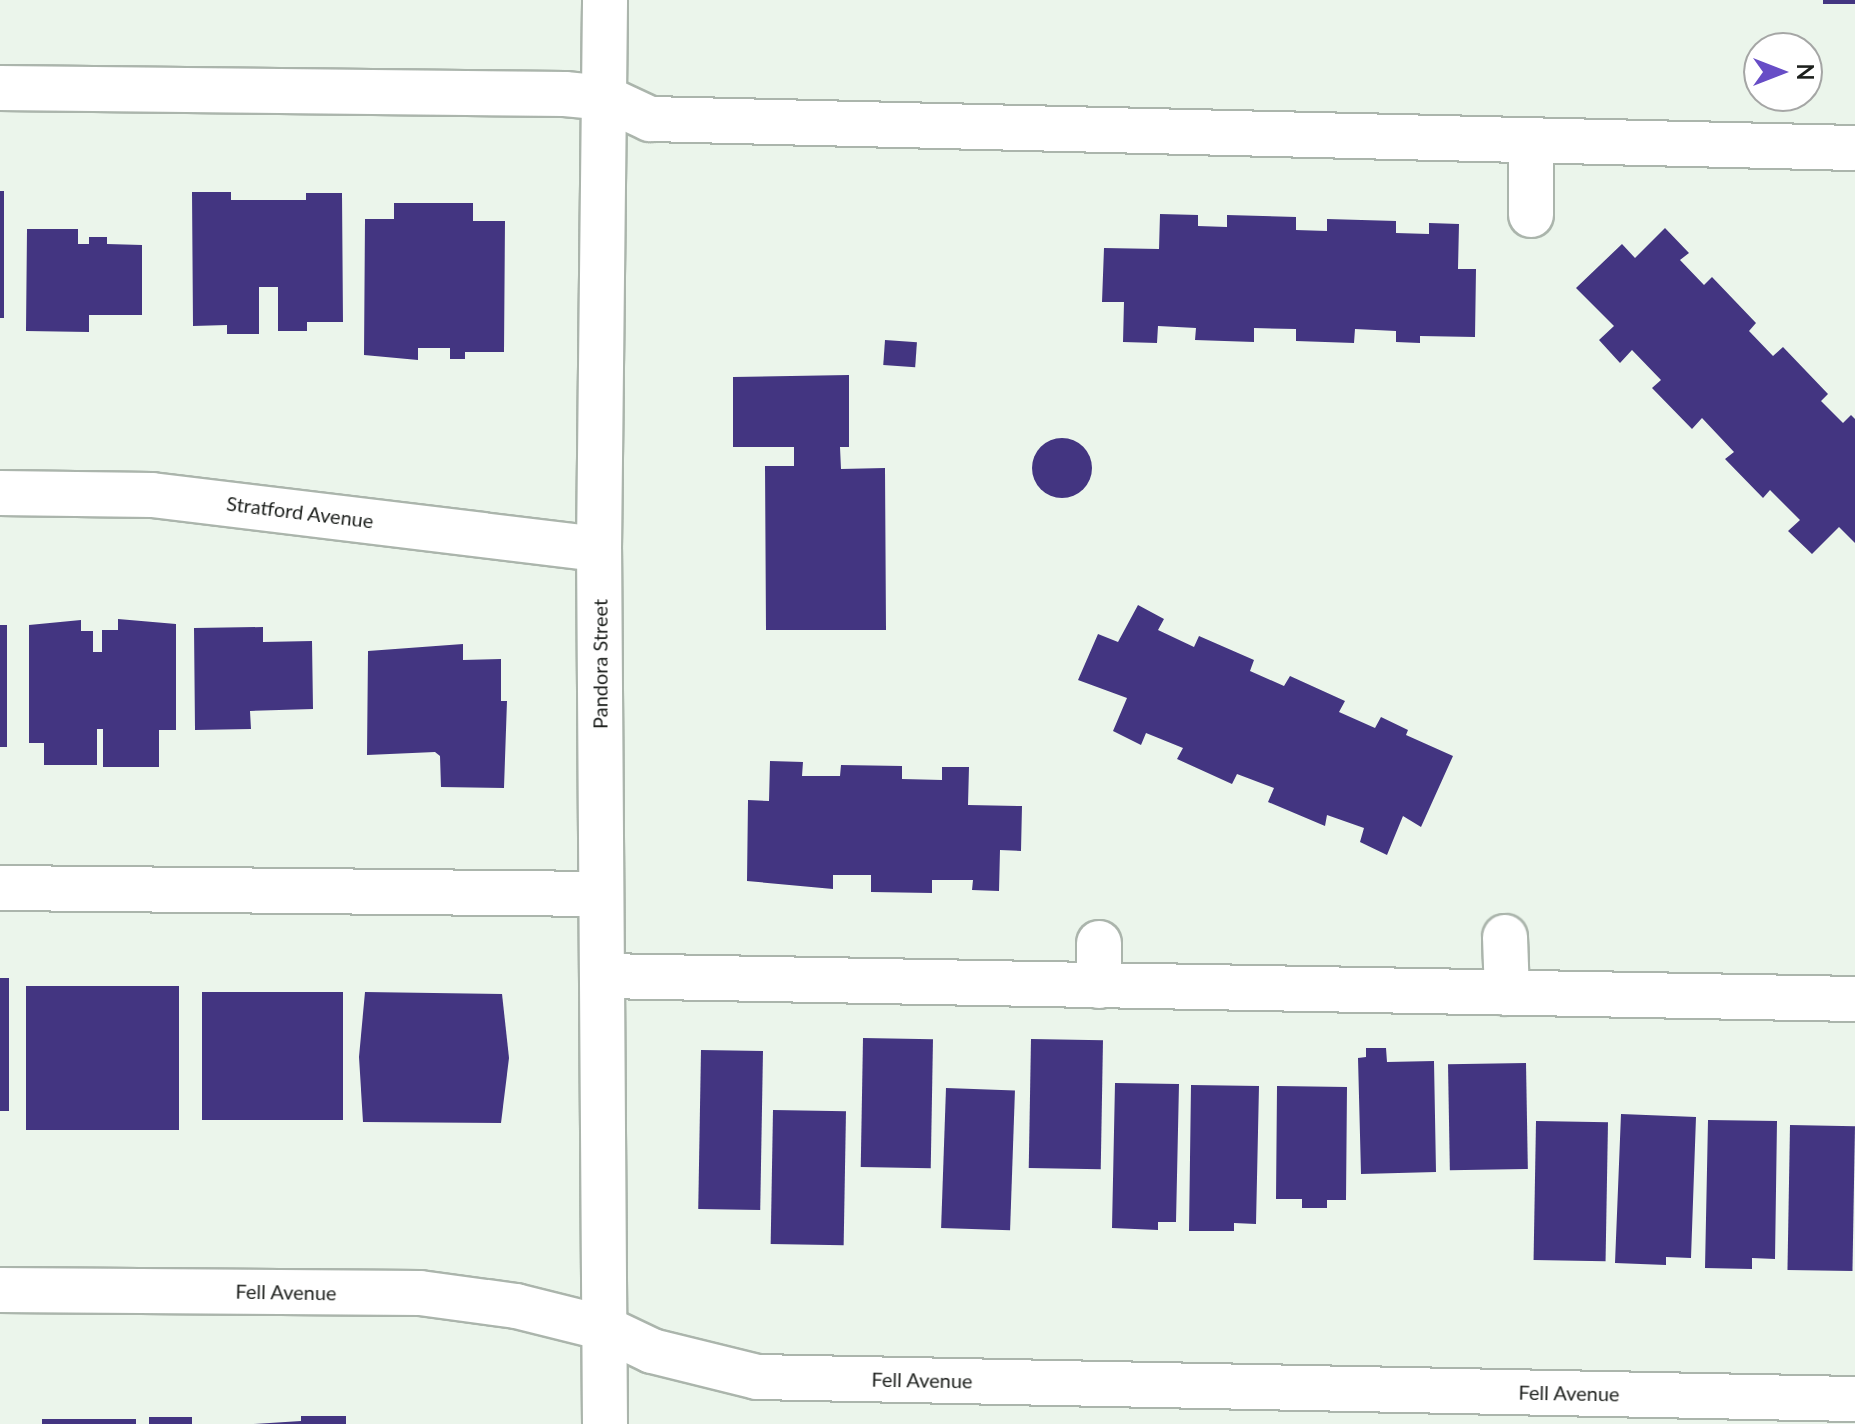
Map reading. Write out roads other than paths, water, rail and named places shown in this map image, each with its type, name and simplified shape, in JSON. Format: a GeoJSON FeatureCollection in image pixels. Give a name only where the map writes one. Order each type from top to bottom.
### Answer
{"type":"FeatureCollection","features":[{"type":"Feature","properties":{"kind":"street","name":"Pandora Street"},"geometry":{"type":"LineString","coordinates":[[605,0],[599,549],[605,1424]]}},
{"type":"Feature","properties":{"kind":"street"},"geometry":{"type":"LineString","coordinates":[[0,88],[565,94],[605,98],[650,119],[1855,148]]}},
{"type":"Feature","properties":{"kind":"street"},"geometry":{"type":"LineString","coordinates":[[1531,140],[1531,215]]}},
{"type":"Feature","properties":{"kind":"street","name":"Stratford Avenue"},"geometry":{"type":"LineString","coordinates":[[0,493],[152,495],[599,549]]}},
{"type":"Feature","properties":{"kind":"street"},"geometry":{"type":"LineString","coordinates":[[0,888],[601,894]]}},
{"type":"Feature","properties":{"kind":"street"},"geometry":{"type":"LineString","coordinates":[[1505,937],[1507,993]]}},
{"type":"Feature","properties":{"kind":"street"},"geometry":{"type":"LineString","coordinates":[[1099,943],[1099,986]]}},
{"type":"Feature","properties":{"kind":"street"},"geometry":{"type":"LineString","coordinates":[[602,976],[1855,999]]}},
{"type":"Feature","properties":{"kind":"street","name":"Fell Avenue"},"geometry":{"type":"LineString","coordinates":[[0,1290],[420,1293],[516,1306],[604,1328],[652,1351],[757,1377],[1855,1399]]}}]}
